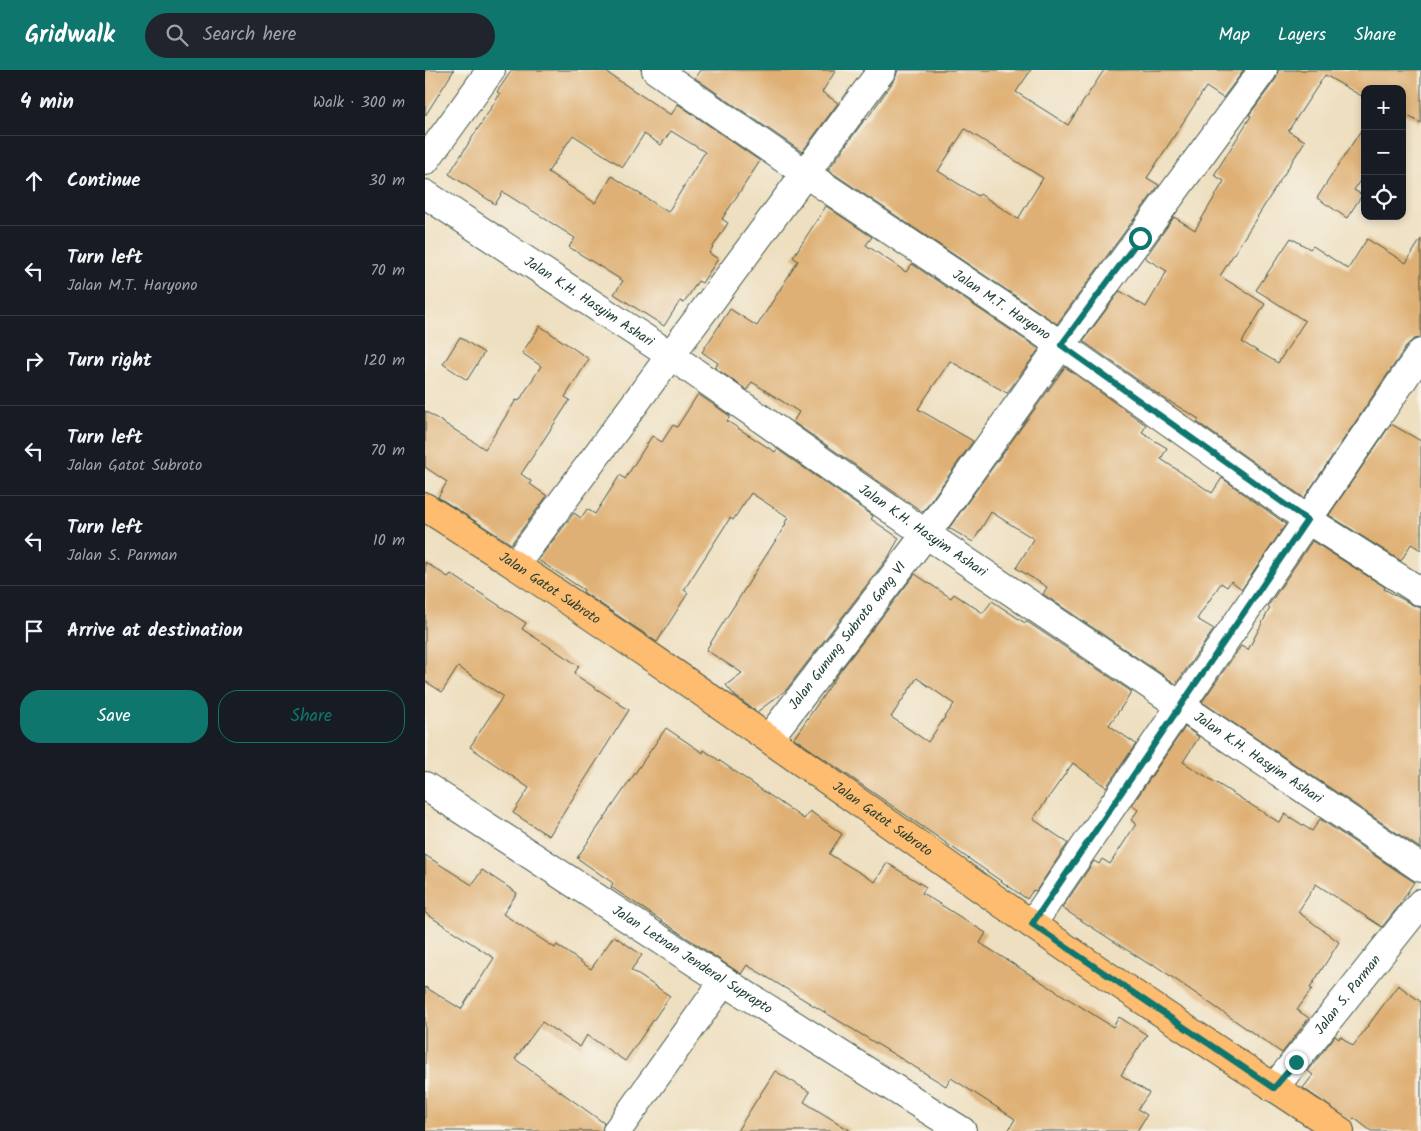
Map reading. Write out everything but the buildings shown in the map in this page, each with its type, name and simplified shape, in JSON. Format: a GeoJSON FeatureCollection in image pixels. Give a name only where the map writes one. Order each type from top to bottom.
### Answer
{"type":"FeatureCollection","features":[{"type":"Feature","properties":{"kind":"main road","name":"Jalan Gatot Subroto"},"geometry":{"type":"LineString","coordinates":[[425,507],[516,564],[769,738],[1032,924],[1340,1131]]}},
{"type":"Feature","properties":{"kind":"street"},"geometry":{"type":"LineString","coordinates":[[425,161],[491,70]]}},
{"type":"Feature","properties":{"kind":"street","name":"Jalan M.T. Haryono"},"geometry":{"type":"LineString","coordinates":[[656,70],[806,174],[1061,345],[1307,520],[1421,592]]}},
{"type":"Feature","properties":{"kind":"street"},"geometry":{"type":"LineString","coordinates":[[516,564],[882,70]]}},
{"type":"Feature","properties":{"kind":"street","name":"Jalan Gunung Subroto Gang VI"},"geometry":{"type":"LineString","coordinates":[[769,738],[926,534],[1061,345],[1263,70]]}},
{"type":"Feature","properties":{"kind":"street","name":"Jalan K.H. Hasyim Ashari"},"geometry":{"type":"LineString","coordinates":[[425,194],[669,355],[926,534],[1421,868]]}},
{"type":"Feature","properties":{"kind":"street"},"geometry":{"type":"LineString","coordinates":[[1032,924],[1421,353]]}},
{"type":"Feature","properties":{"kind":"street","name":"Jalan Letnan Jenderal Suprapto"},"geometry":{"type":"LineString","coordinates":[[425,786],[724,981],[962,1131]]}},
{"type":"Feature","properties":{"kind":"street","name":"Jalan S. Parman"},"geometry":{"type":"LineString","coordinates":[[1274,1088],[1421,903]]}},
{"type":"Feature","properties":{"kind":"street"},"geometry":{"type":"LineString","coordinates":[[617,1131],[724,981]]}},
{"type":"Feature","properties":{"kind":"route"},"geometry":{"type":"LineString","coordinates":[[1140,238],[1061,345],[1307,520],[1032,924],[1274,1088],[1296,1062]]}}]}
